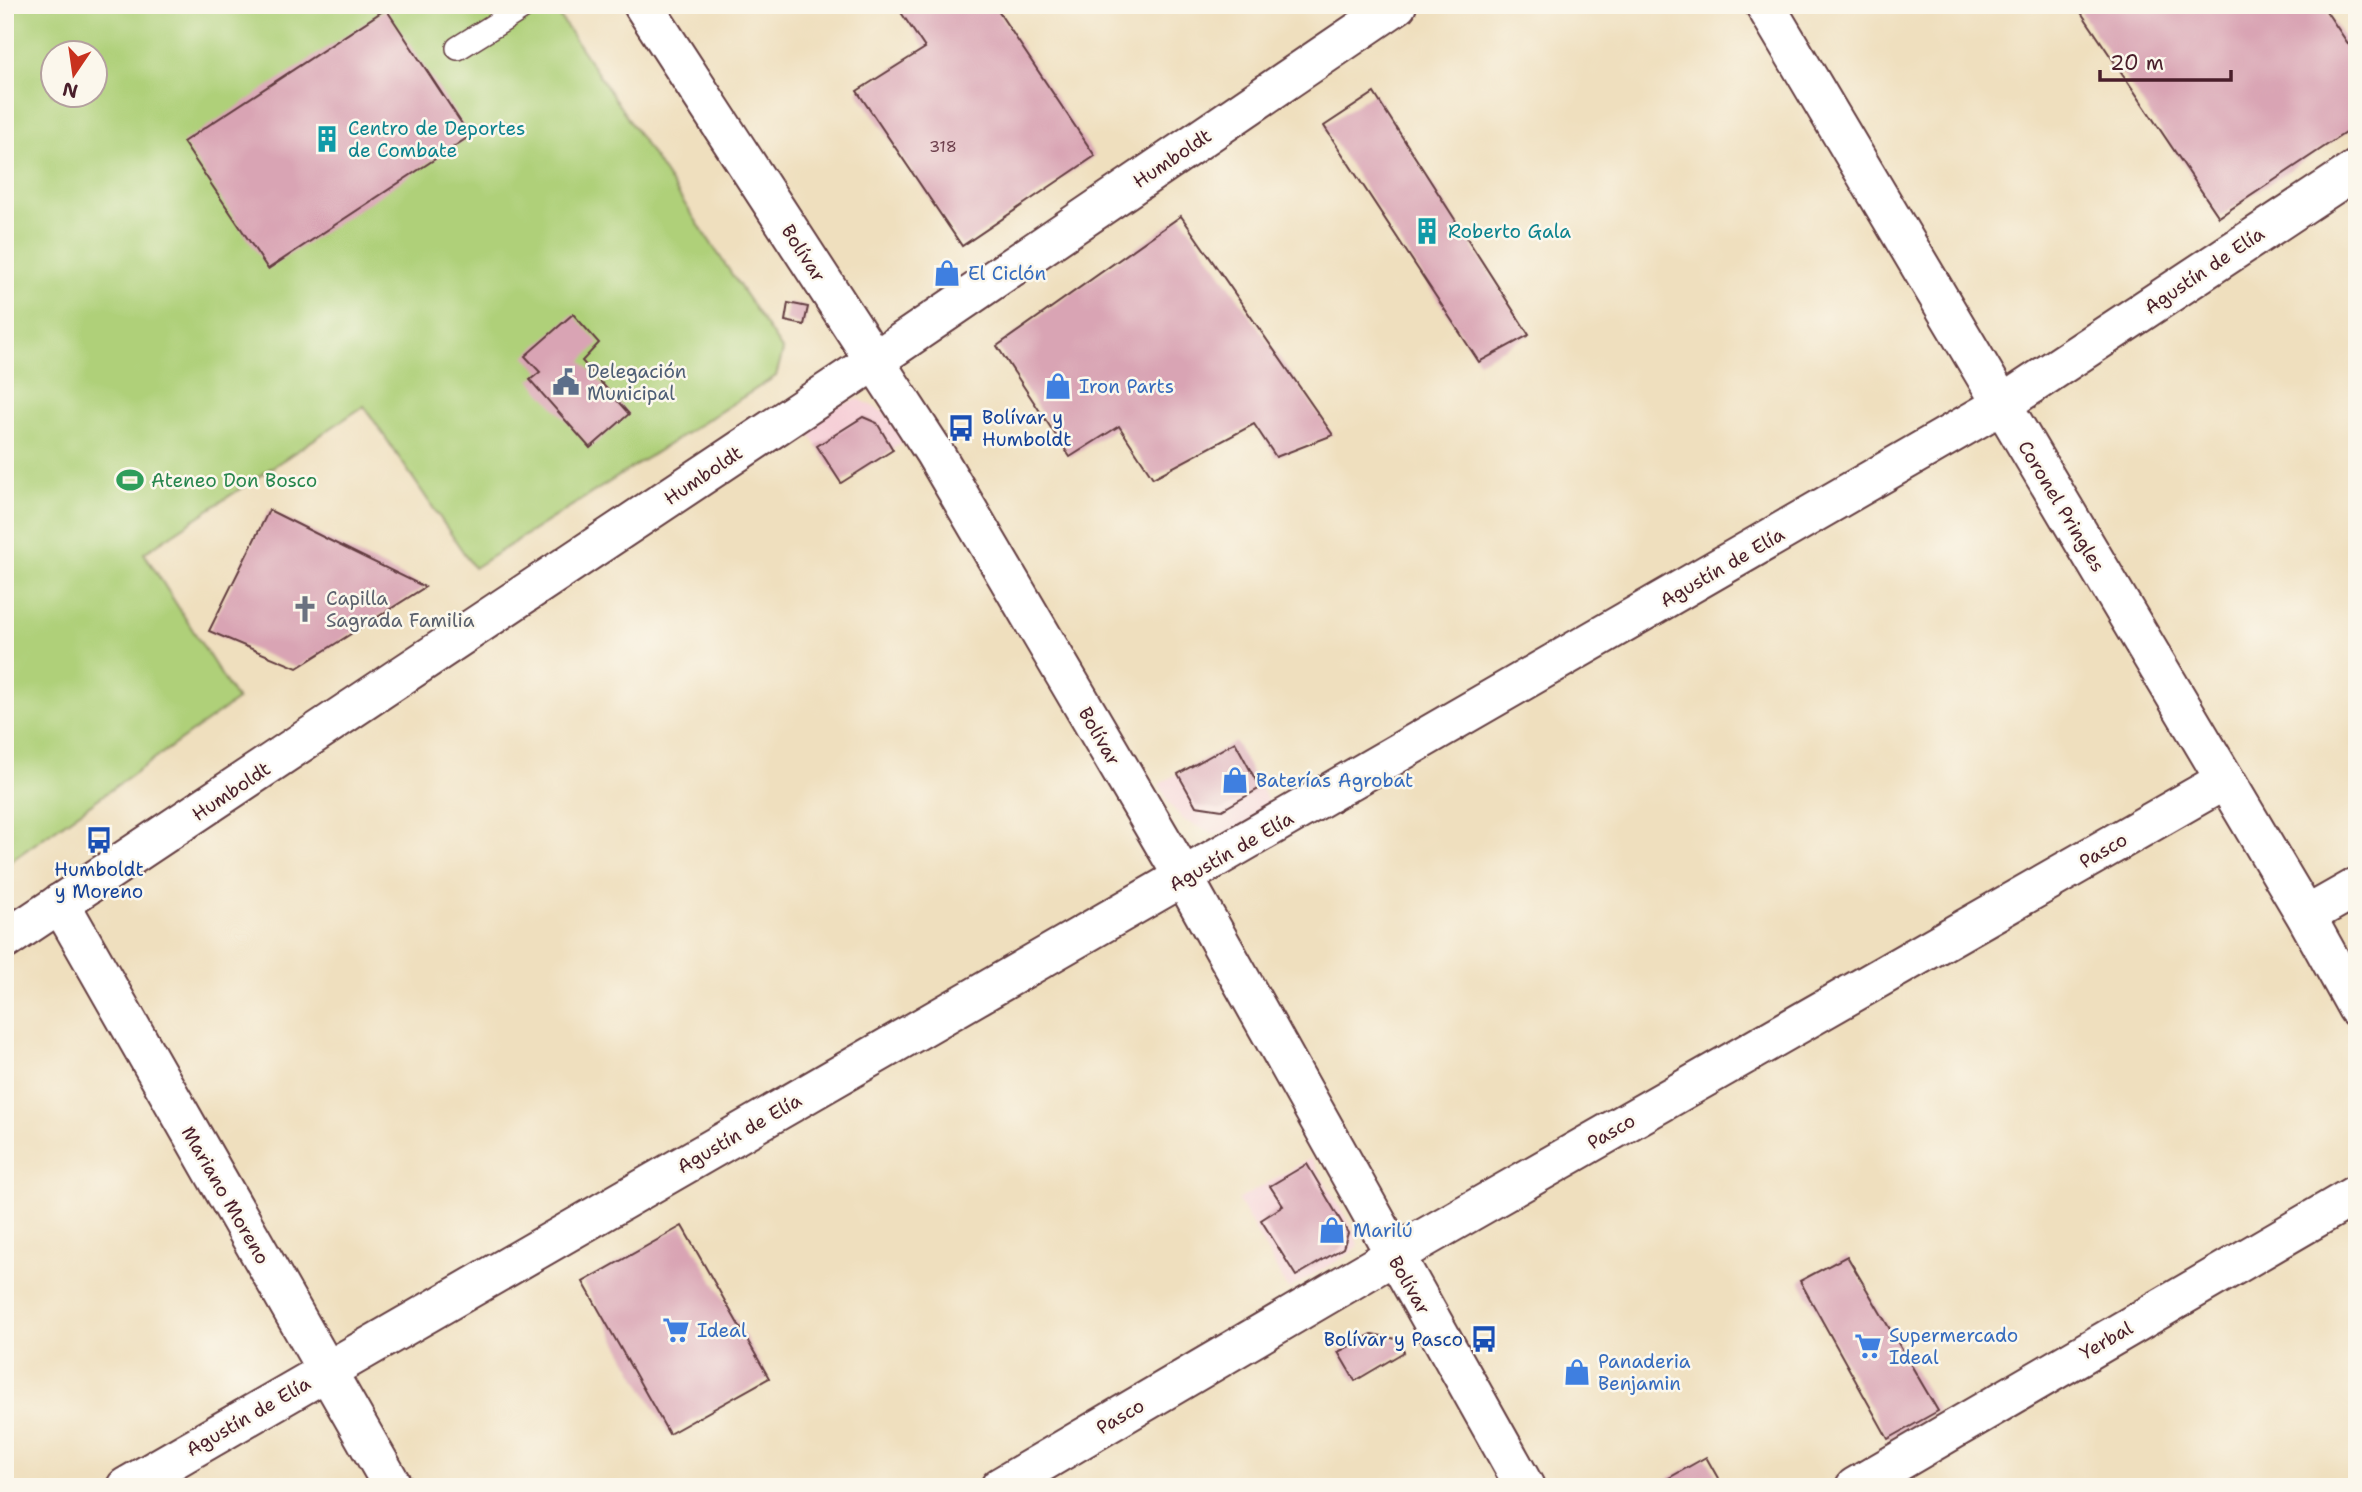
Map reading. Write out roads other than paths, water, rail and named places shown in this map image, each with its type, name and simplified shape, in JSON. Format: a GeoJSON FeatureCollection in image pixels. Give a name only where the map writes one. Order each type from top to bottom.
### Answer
{"type":"FeatureCollection","features":[{"type":"Feature","properties":{"kind":"street","name":"Bolívar"},"geometry":{"type":"LineString","coordinates":[[643,5],[934,452],[1184,878],[1393,1256],[1525,1487]]}},
{"type":"Feature","properties":{"kind":"street","name":"Humboldt"},"geometry":{"type":"LineString","coordinates":[[5,940],[874,360],[1396,5]]}},
{"type":"Feature","properties":{"kind":"street","name":"Coronel Pringles"},"geometry":{"type":"LineString","coordinates":[[1765,5],[2225,780],[2357,1008]]}},
{"type":"Feature","properties":{"kind":"street","name":"Agustín de Elía"},"geometry":{"type":"LineString","coordinates":[[126,1487],[2001,405],[2357,169]]}},
{"type":"Feature","properties":{"kind":"street","name":"Pasco"},"geometry":{"type":"LineString","coordinates":[[1000,1487],[1393,1256],[2225,780]]}},
{"type":"Feature","properties":{"kind":"street"},"geometry":{"type":"LineString","coordinates":[[2305,916],[2357,887]]}},
{"type":"Feature","properties":{"kind":"street","name":"Mariano Moreno"},"geometry":{"type":"LineString","coordinates":[[60,903],[393,1487]]}},
{"type":"Feature","properties":{"kind":"street","name":"Yerbal"},"geometry":{"type":"LineString","coordinates":[[1855,1487],[2357,1194]]}},
{"type":"Feature","properties":{"kind":"lane"},"geometry":{"type":"LineString","coordinates":[[458,48],[527,5]]}},
{"type":"Feature","properties":{"kind":"place","name":"Centro de Deportes de Combate"},"geometry":{"type":"Point","coordinates":[327,139]}},
{"type":"Feature","properties":{"kind":"place","name":"Roberto Gala"},"geometry":{"type":"Point","coordinates":[1427,231]}},
{"type":"Feature","properties":{"kind":"place","name":"El Ciclón"},"geometry":{"type":"Point","coordinates":[947,273]}},
{"type":"Feature","properties":{"kind":"place","name":"Delegación Municipal"},"geometry":{"type":"Point","coordinates":[566,382]}},
{"type":"Feature","properties":{"kind":"place","name":"Iron Parts"},"geometry":{"type":"Point","coordinates":[1058,386]}},
{"type":"Feature","properties":{"kind":"place","name":"Bolívar y Humboldt"},"geometry":{"type":"Point","coordinates":[961,428]}},
{"type":"Feature","properties":{"kind":"place","name":"Ateneo Don Bosco"},"geometry":{"type":"Point","coordinates":[130,480]}},
{"type":"Feature","properties":{"kind":"place","name":"Capilla Sagrada Familia"},"geometry":{"type":"Point","coordinates":[305,609]}},
{"type":"Feature","properties":{"kind":"place","name":"Baterías Agrobat"},"geometry":{"type":"Point","coordinates":[1235,780]}},
{"type":"Feature","properties":{"kind":"place","name":"Humboldt y Moreno"},"geometry":{"type":"Point","coordinates":[99,840]}},
{"type":"Feature","properties":{"kind":"place","name":"Marilú"},"geometry":{"type":"Point","coordinates":[1332,1230]}},
{"type":"Feature","properties":{"kind":"place","name":"Ideal"},"geometry":{"type":"Point","coordinates":[676,1330]}},
{"type":"Feature","properties":{"kind":"place","name":"Bolívar y Pasco"},"geometry":{"type":"Point","coordinates":[1484,1339]}},
{"type":"Feature","properties":{"kind":"place","name":"Supermercado Ideal"},"geometry":{"type":"Point","coordinates":[1868,1346]}},
{"type":"Feature","properties":{"kind":"place","name":"Panaderia Benjamin"},"geometry":{"type":"Point","coordinates":[1577,1372]}}]}
